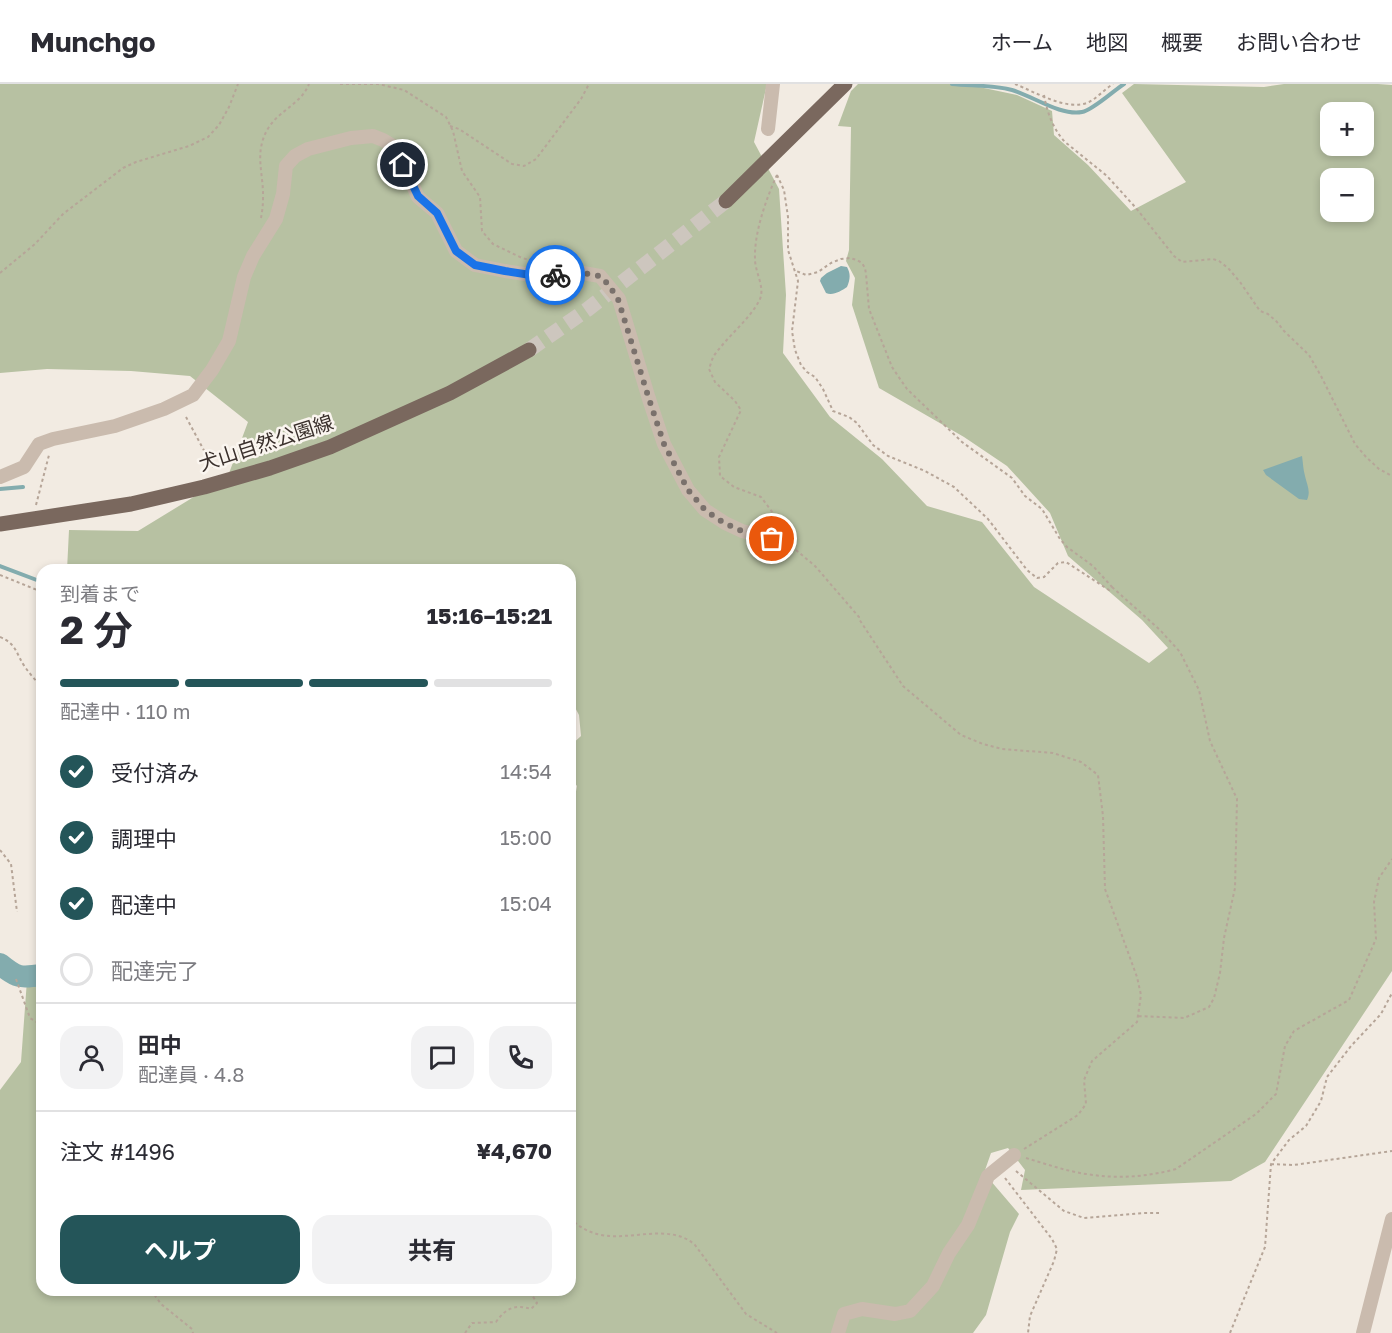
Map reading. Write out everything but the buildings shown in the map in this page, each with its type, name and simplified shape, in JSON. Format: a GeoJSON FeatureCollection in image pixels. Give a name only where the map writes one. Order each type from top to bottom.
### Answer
{"type":"FeatureCollection","features":[{"type":"Feature","properties":{"kind":"main road"},"geometry":{"type":"LineString","coordinates":[[726,201],[845,84]]}},
{"type":"Feature","properties":{"kind":"main road","name":"犬山自然公園線"},"geometry":{"type":"LineString","coordinates":[[0,524],[131,504],[270,468],[330,447],[450,393],[529,350]]}},
{"type":"Feature","properties":{"kind":"street"},"geometry":{"type":"LineString","coordinates":[[768,129],[772,84]]}},
{"type":"Feature","properties":{"kind":"street"},"geometry":{"type":"LineString","coordinates":[[0,477],[24,467],[39,444],[115,426],[164,409],[193,395],[212,370],[229,341],[244,277],[253,256],[276,219],[283,194],[286,166],[294,156],[308,149],[351,138],[373,136],[396,148],[418,196],[437,213],[456,251],[475,265],[537,276],[583,273],[600,276],[618,299],[664,444],[688,490],[705,510],[724,523],[742,531],[786,542]]}},
{"type":"Feature","properties":{"kind":"street"},"geometry":{"type":"LineString","coordinates":[[838,1333],[844,1314],[862,1309],[895,1314],[910,1311],[933,1286],[949,1253],[968,1225],[988,1176],[1006,1162]]}},
{"type":"Feature","properties":{"kind":"street"},"geometry":{"type":"LineString","coordinates":[[1363,1333],[1392,1219]]}},
{"type":"Feature","properties":{"kind":"path"},"geometry":{"type":"LineString","coordinates":[[0,273],[35,244],[63,214],[123,168],[189,146],[208,137],[219,125],[238,84]]}},
{"type":"Feature","properties":{"kind":"path"},"geometry":{"type":"LineString","coordinates":[[260,222],[263,198],[259,161],[261,146],[267,130],[276,117],[306,93],[309,84]]}},
{"type":"Feature","properties":{"kind":"path"},"geometry":{"type":"LineString","coordinates":[[340,84],[378,84],[404,90],[446,117],[453,131],[462,171],[480,197],[482,231],[493,244],[522,258],[543,263]]}},
{"type":"Feature","properties":{"kind":"path"},"geometry":{"type":"LineString","coordinates":[[450,126],[459,129],[512,164],[524,166],[536,159],[581,99],[589,84]]}},
{"type":"Feature","properties":{"kind":"path"},"geometry":{"type":"LineString","coordinates":[[1015,84],[1071,104],[1090,102],[1113,84]]}},
{"type":"Feature","properties":{"kind":"path"},"geometry":{"type":"LineString","coordinates":[[1044,96],[1046,108],[1059,136],[1107,176],[1174,256],[1182,262],[1219,261],[1240,282],[1260,311],[1277,321],[1309,355],[1322,376],[1355,444],[1379,469],[1392,476]]}},
{"type":"Feature","properties":{"kind":"path"},"geometry":{"type":"LineString","coordinates":[[1006,1162],[1078,1115],[1086,1104],[1084,1080],[1092,1061],[1137,1022],[1141,995],[1137,977],[1105,889],[1103,816],[1098,775],[1081,762],[1053,753],[1002,748],[983,744],[961,735],[903,686],[859,617],[815,566],[786,542],[776,518],[761,497],[734,487],[720,476],[719,457],[741,410],[715,382],[709,369],[714,354],[761,297],[756,272],[755,249],[760,222],[777,175],[784,190],[788,217],[788,250],[798,281],[792,331],[795,350],[801,365],[823,389],[833,411],[857,423],[873,445],[888,456],[925,471],[954,487],[988,519],[1027,570],[1037,578],[1044,577],[1058,563],[1066,562],[1109,590],[1112,587]]}},
{"type":"Feature","properties":{"kind":"path"},"geometry":{"type":"LineString","coordinates":[[794,270],[806,275],[818,272],[841,259],[850,258],[862,263],[866,274],[869,309],[892,367],[907,389],[962,442],[1012,478],[1025,496],[1042,509],[1067,547],[1093,566],[1112,587],[1160,630],[1180,651],[1198,690],[1210,741],[1236,799],[1235,888],[1224,938],[1220,973],[1214,998],[1209,1007],[1184,1018],[1138,1016]]}},
{"type":"Feature","properties":{"kind":"path"},"geometry":{"type":"LineString","coordinates":[[564,260],[582,260]]}},
{"type":"Feature","properties":{"kind":"path"},"geometry":{"type":"LineString","coordinates":[[186,417],[221,482]]}},
{"type":"Feature","properties":{"kind":"path"},"geometry":{"type":"LineString","coordinates":[[36,508],[53,439]]}},
{"type":"Feature","properties":{"kind":"path"},"geometry":{"type":"LineString","coordinates":[[0,575],[36,590]]}},
{"type":"Feature","properties":{"kind":"path"},"geometry":{"type":"LineString","coordinates":[[0,637],[8,640],[15,648],[24,667],[36,680]]}},
{"type":"Feature","properties":{"kind":"path"},"geometry":{"type":"LineString","coordinates":[[0,850],[11,864],[17,912]]}},
{"type":"Feature","properties":{"kind":"path"},"geometry":{"type":"LineString","coordinates":[[1006,1162],[1086,1174],[1132,1177],[1165,1172],[1176,1169],[1256,1114],[1275,1094],[1285,1046],[1294,1031],[1349,1000],[1376,939],[1374,902],[1378,878],[1392,860]]}},
{"type":"Feature","properties":{"kind":"path"},"geometry":{"type":"LineString","coordinates":[[16,979],[30,1018],[36,1022]]}},
{"type":"Feature","properties":{"kind":"path"},"geometry":{"type":"LineString","coordinates":[[1230,1333],[1265,1247],[1271,1164],[1289,1140],[1306,1126],[1321,1101],[1327,1077],[1351,1046],[1381,1014],[1392,993]]}},
{"type":"Feature","properties":{"kind":"path"},"geometry":{"type":"LineString","coordinates":[[1271,1164],[1294,1165],[1392,1151]]}},
{"type":"Feature","properties":{"kind":"path"},"geometry":{"type":"LineString","coordinates":[[1006,1162],[1064,1211],[1084,1218],[1144,1212],[1159,1213]]}},
{"type":"Feature","properties":{"kind":"path"},"geometry":{"type":"LineString","coordinates":[[1006,1162],[1057,1249],[1030,1316],[1028,1333]]}},
{"type":"Feature","properties":{"kind":"path"},"geometry":{"type":"LineString","coordinates":[[576,1224],[595,1234],[608,1236],[670,1234],[690,1240],[746,1314],[777,1333]]}},
{"type":"Feature","properties":{"kind":"path"},"geometry":{"type":"LineString","coordinates":[[155,1296],[161,1304],[192,1329],[193,1333]]}},
{"type":"Feature","properties":{"kind":"path"},"geometry":{"type":"LineString","coordinates":[[465,1333],[472,1323],[496,1322],[508,1310],[522,1306],[531,1309],[537,1303],[533,1296]]}},
{"type":"Feature","properties":{"kind":"green space"},"geometry":{"type":"Polygon","coordinates":[[[0,84],[767,84],[754,142],[779,189],[786,295],[783,353],[830,417],[882,459],[927,506],[982,522],[1034,587],[1149,663],[1168,648],[1142,620],[1068,556],[1050,513],[1007,466],[964,437],[879,388],[852,305],[855,278],[846,261],[849,250],[851,127],[838,126],[851,91],[858,84],[965,84],[1017,95],[1052,111],[1054,135],[1088,165],[1131,211],[1186,182],[1122,93],[1134,84],[1264,87],[1284,84],[1392,85],[1392,971],[1265,1162],[1231,1181],[1021,1190],[1025,1170],[1008,1148],[991,1153],[984,1173],[1019,1214],[1010,1232],[986,1315],[973,1333],[0,1333],[0,1090],[21,1062],[27,980],[36,984],[36,1296],[576,1296],[576,741],[581,736],[579,715],[576,709],[576,564],[67,564],[69,530],[138,531],[228,476],[248,422],[190,376],[131,371],[47,369],[0,373],[0,84]]]}},
{"type":"Feature","properties":{"kind":"water"},"geometry":{"type":"Polygon","coordinates":[[[841,266],[847,267],[849,272],[847,287],[834,293],[826,293],[820,281],[821,278],[841,266]]]}},
{"type":"Feature","properties":{"kind":"water"},"geometry":{"type":"Polygon","coordinates":[[[1302,456],[1309,491],[1307,500],[1299,499],[1266,475],[1263,470],[1302,456]]]}},
{"type":"Feature","properties":{"kind":"waterway"},"geometry":{"type":"LineString","coordinates":[[952,84],[1012,90],[1056,108],[1074,112],[1092,108],[1124,84]]}},
{"type":"Feature","properties":{"kind":"waterway"},"geometry":{"type":"LineString","coordinates":[[0,489],[23,487]]}},
{"type":"Feature","properties":{"kind":"waterway"},"geometry":{"type":"LineString","coordinates":[[0,566],[36,580]]}},
{"type":"Feature","properties":{"kind":"waterway"},"geometry":{"type":"LineString","coordinates":[[0,964],[19,976],[36,976]]}},
{"type":"Feature","properties":{"kind":"tunnel"},"geometry":{"type":"LineString","coordinates":[[529,350],[588,309],[726,201]]}},
{"type":"Feature","properties":{"kind":"way so far"},"geometry":{"type":"LineString","coordinates":[[555,275],[583,273],[600,276],[608,284],[618,299],[664,444],[688,490],[705,510],[724,523],[742,531],[772,539]]}},
{"type":"Feature","properties":{"kind":"route"},"geometry":{"type":"LineString","coordinates":[[403,165],[418,196],[437,213],[456,251],[475,265],[537,276],[555,275]]}}]}
